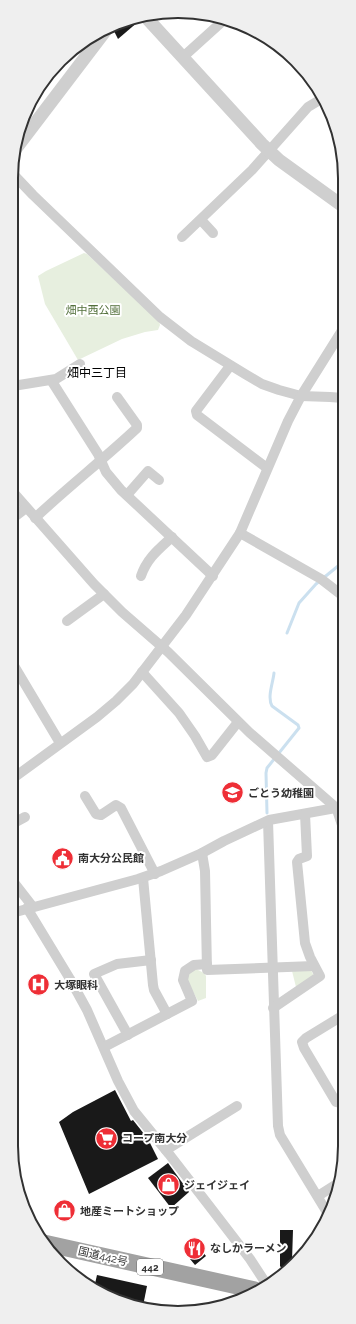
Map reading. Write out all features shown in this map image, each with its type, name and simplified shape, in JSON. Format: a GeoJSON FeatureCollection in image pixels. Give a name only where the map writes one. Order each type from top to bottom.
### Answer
{"type":"FeatureCollection","features":[{"type":"Feature","properties":{"kind":"highway","name":"国道442号"},"geometry":{"type":"LineString","coordinates":[[57,1250],[249,1289]]}},
{"type":"Feature","properties":{"kind":"street"},"geometry":{"type":"LineString","coordinates":[[149,21],[269,151],[338,203]]}},
{"type":"Feature","properties":{"kind":"street"},"geometry":{"type":"LineString","coordinates":[[183,58],[220,23]]}},
{"type":"Feature","properties":{"kind":"street"},"geometry":{"type":"LineString","coordinates":[[22,140],[100,38]]}},
{"type":"Feature","properties":{"kind":"street"},"geometry":{"type":"LineString","coordinates":[[182,237],[252,170],[308,107],[318,101]]}},
{"type":"Feature","properties":{"kind":"street"},"geometry":{"type":"LineString","coordinates":[[18,179],[160,317],[191,341],[262,384],[290,394],[301,396],[338,398]]}},
{"type":"Feature","properties":{"kind":"street"},"geometry":{"type":"LineString","coordinates":[[201,220],[213,233]]}},
{"type":"Feature","properties":{"kind":"street"},"geometry":{"type":"LineString","coordinates":[[18,774],[97,717],[116,701],[133,684],[186,615],[240,533],[288,421],[301,396],[338,337]]}},
{"type":"Feature","properties":{"kind":"street"},"geometry":{"type":"LineString","coordinates":[[18,385],[51,380],[80,364]]}},
{"type":"Feature","properties":{"kind":"street"},"geometry":{"type":"LineString","coordinates":[[230,366],[196,411],[197,415],[267,468]]}},
{"type":"Feature","properties":{"kind":"street"},"geometry":{"type":"LineString","coordinates":[[51,380],[106,472],[127,496],[213,576]]}},
{"type":"Feature","properties":{"kind":"street"},"geometry":{"type":"LineString","coordinates":[[35,518],[60,494],[136,428],[137,425],[117,397]]}},
{"type":"Feature","properties":{"kind":"street"},"geometry":{"type":"LineString","coordinates":[[127,496],[148,471],[159,480]]}},
{"type":"Feature","properties":{"kind":"street"},"geometry":{"type":"LineString","coordinates":[[18,498],[122,612],[195,678],[238,722],[338,806]]}},
{"type":"Feature","properties":{"kind":"street"},"geometry":{"type":"LineString","coordinates":[[18,514],[26,508]]}},
{"type":"Feature","properties":{"kind":"street"},"geometry":{"type":"LineString","coordinates":[[240,533],[321,579],[338,592]]}},
{"type":"Feature","properties":{"kind":"street"},"geometry":{"type":"LineString","coordinates":[[141,576],[144,565],[172,537]]}},
{"type":"Feature","properties":{"kind":"street"},"geometry":{"type":"LineString","coordinates":[[67,621],[104,594]]}},
{"type":"Feature","properties":{"kind":"street"},"geometry":{"type":"LineString","coordinates":[[142,672],[179,713],[207,757],[212,754],[238,722]]}},
{"type":"Feature","properties":{"kind":"street"},"geometry":{"type":"LineString","coordinates":[[18,674],[60,743]]}},
{"type":"Feature","properties":{"kind":"street"},"geometry":{"type":"LineString","coordinates":[[85,796],[96,814],[101,815],[116,805],[121,808],[155,874]]}},
{"type":"Feature","properties":{"kind":"street"},"geometry":{"type":"LineString","coordinates":[[18,911],[155,874],[268,821],[338,807]]}},
{"type":"Feature","properties":{"kind":"street"},"geometry":{"type":"LineString","coordinates":[[273,1008],[320,976],[314,966],[306,943],[297,862],[299,859],[306,857],[307,854],[305,814]]}},
{"type":"Feature","properties":{"kind":"street"},"geometry":{"type":"LineString","coordinates":[[18,820],[24,817]]}},
{"type":"Feature","properties":{"kind":"street"},"geometry":{"type":"LineString","coordinates":[[268,821],[278,1126],[280,1135],[325,1209]]}},
{"type":"Feature","properties":{"kind":"street"},"geometry":{"type":"LineString","coordinates":[[202,853],[205,871],[207,970],[314,966]]}},
{"type":"Feature","properties":{"kind":"street"},"geometry":{"type":"LineString","coordinates":[[143,878],[154,990],[167,1014]]}},
{"type":"Feature","properties":{"kind":"street"},"geometry":{"type":"LineString","coordinates":[[18,889],[76,990],[104,1047],[118,1081],[134,1111],[250,1259],[264,1281]]}},
{"type":"Feature","properties":{"kind":"street"},"geometry":{"type":"LineString","coordinates":[[128,1035],[94,974],[117,964],[151,960]]}},
{"type":"Feature","properties":{"kind":"street"},"geometry":{"type":"LineString","coordinates":[[104,1047],[192,1001],[183,980],[185,971],[194,964],[207,964]]}},
{"type":"Feature","properties":{"kind":"street"},"geometry":{"type":"LineString","coordinates":[[338,1018],[302,1042],[304,1048],[336,1102],[338,1102]]}},
{"type":"Feature","properties":{"kind":"street"},"geometry":{"type":"LineString","coordinates":[[166,1150],[237,1106]]}},
{"type":"Feature","properties":{"kind":"street"},"geometry":{"type":"LineString","coordinates":[[318,1196],[333,1186]]}},
{"type":"Feature","properties":{"kind":"green space","name":"畑中西公園"},"geometry":{"type":"Polygon","coordinates":[[[84,253],[87,254],[159,321],[160,325],[158,330],[145,332],[122,339],[78,360],[45,304],[38,276],[84,253]]]}},
{"type":"Feature","properties":{"kind":"green space"},"geometry":{"type":"Polygon","coordinates":[[[196,969],[204,973],[206,976],[206,998],[198,1001],[187,980],[189,972],[196,969]]]}},
{"type":"Feature","properties":{"kind":"green space"},"geometry":{"type":"Polygon","coordinates":[[[311,970],[314,976],[296,987],[292,971],[311,970]]]}},
{"type":"Feature","properties":{"kind":"building"},"geometry":{"type":"Polygon","coordinates":[[[136,23],[118,39],[114,31],[136,23]]]}},
{"type":"Feature","properties":{"kind":"building","name":"コープ南大分"},"geometry":{"type":"Polygon","coordinates":[[[115,1090],[131,1121],[133,1120],[148,1139],[158,1159],[89,1194],[59,1122],[73,1112],[115,1090]]]}},
{"type":"Feature","properties":{"kind":"building","name":"ジェイジェイ"},"geometry":{"type":"Polygon","coordinates":[[[168,1163],[189,1192],[171,1208],[148,1178],[168,1163]]]}},
{"type":"Feature","properties":{"kind":"building","name":"地産ミートショップ"},"geometry":{"type":"Polygon","coordinates":[[[65,1201],[74,1215],[63,1221],[54,1207],[65,1201]]]}},
{"type":"Feature","properties":{"kind":"building"},"geometry":{"type":"Polygon","coordinates":[[[280,1230],[293,1230],[292,1258],[281,1268],[280,1230]]]}},
{"type":"Feature","properties":{"kind":"building","name":"なしかラーメン"},"geometry":{"type":"Polygon","coordinates":[[[192,1239],[206,1256],[195,1265],[190,1259],[192,1257],[190,1255],[193,1252],[187,1243],[192,1239]]]}},
{"type":"Feature","properties":{"kind":"building"},"geometry":{"type":"Polygon","coordinates":[[[97,1275],[147,1286],[144,1302],[127,1298],[95,1283],[97,1275]]]}},
{"type":"Feature","properties":{"kind":"waterway"},"geometry":{"type":"LineString","coordinates":[[287,633],[299,603],[316,584],[338,566]]}},
{"type":"Feature","properties":{"kind":"waterway"},"geometry":{"type":"LineString","coordinates":[[267,813],[267,768],[299,728],[298,725],[272,706],[270,694],[274,673]]}},
{"type":"Feature","properties":{"kind":"place","name":"ごとう幼稚園"},"geometry":{"type":"Point","coordinates":[233,793]}},
{"type":"Feature","properties":{"kind":"place","name":"南大分公民館"},"geometry":{"type":"Point","coordinates":[62,858]}},
{"type":"Feature","properties":{"kind":"place","name":"大塚眼科"},"geometry":{"type":"Point","coordinates":[38,985]}},
{"type":"Feature","properties":{"kind":"place","name":"コープ南大分"},"geometry":{"type":"Point","coordinates":[106,1138]}},
{"type":"Feature","properties":{"kind":"place","name":"ジェイジェイ"},"geometry":{"type":"Point","coordinates":[169,1185]}},
{"type":"Feature","properties":{"kind":"place","name":"地産ミートショップ"},"geometry":{"type":"Point","coordinates":[64,1211]}},
{"type":"Feature","properties":{"kind":"place","name":"なしかラーメン"},"geometry":{"type":"Point","coordinates":[195,1248]}},
{"type":"Feature","properties":{"kind":"district","name":"畑中三丁目"},"geometry":{"type":"Point","coordinates":[97,373]}}]}
